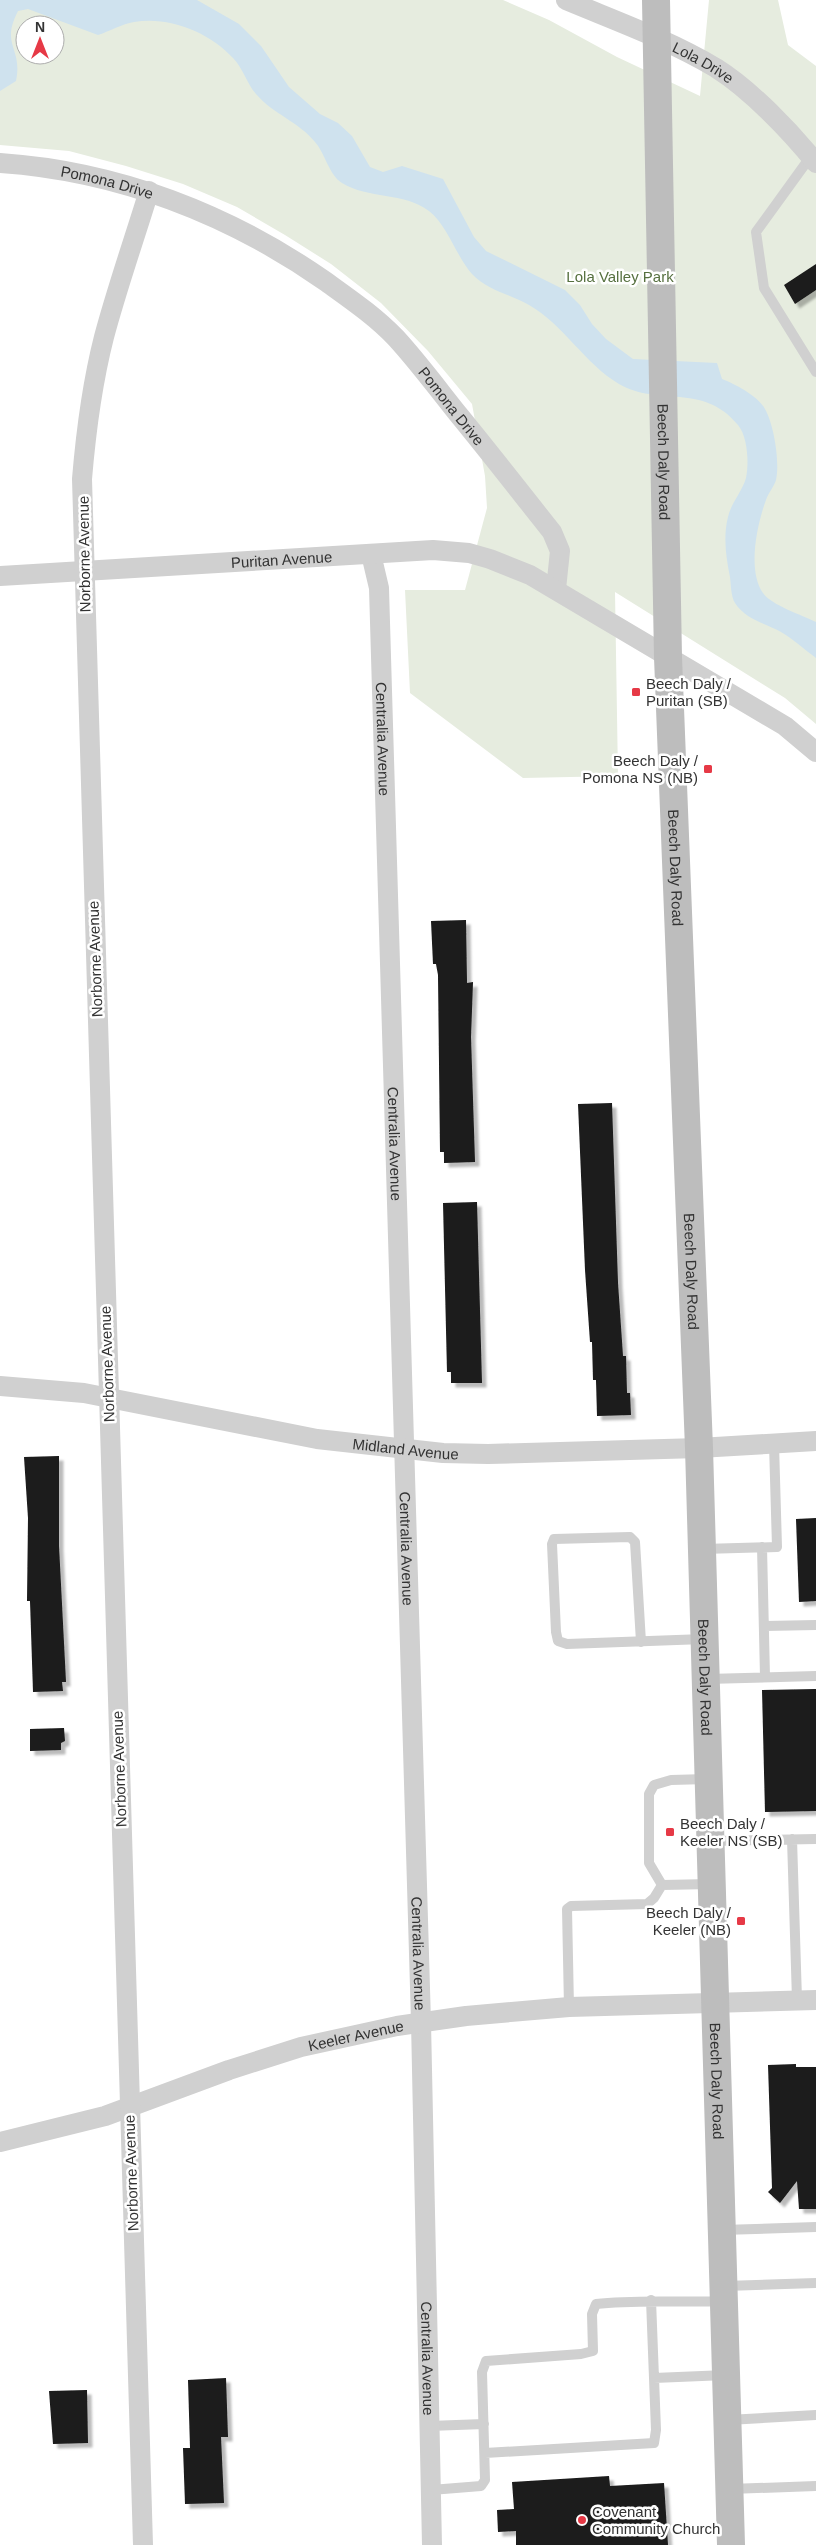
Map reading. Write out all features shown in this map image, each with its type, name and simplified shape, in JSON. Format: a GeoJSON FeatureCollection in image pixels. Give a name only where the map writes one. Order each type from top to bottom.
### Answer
{"type":"FeatureCollection","features":[{"type":"Feature","properties":{"kind":"main road","name":"Beech Daly Road"},"geometry":{"type":"LineString","coordinates":[[656,0],[668,657],[699,1448],[731,2545]]}},
{"type":"Feature","properties":{"kind":"street","name":"Lola Drive"},"geometry":{"type":"LineString","coordinates":[[566,0],[656,38],[717,69],[788,130],[813,159]]}},
{"type":"Feature","properties":{"kind":"street","name":"Pomona Drive"},"geometry":{"type":"LineString","coordinates":[[0,163],[104,178],[149,191],[224,220],[276,249],[336,289],[395,338],[552,532],[560,551],[556,589]]}},
{"type":"Feature","properties":{"kind":"street","name":"Norborne Avenue"},"geometry":{"type":"LineString","coordinates":[[143,2545],[83,571],[82,479],[88,413],[106,328],[149,191]]}},
{"type":"Feature","properties":{"kind":"street","name":"Puritan Avenue"},"geometry":{"type":"LineString","coordinates":[[0,576],[432,550],[469,553],[511,566],[556,589]]}},
{"type":"Feature","properties":{"kind":"street","name":"Centralia Avenue"},"geometry":{"type":"LineString","coordinates":[[371,554],[379,588],[421,2022],[432,2545]]}},
{"type":"Feature","properties":{"kind":"street"},"geometry":{"type":"LineString","coordinates":[[556,589],[785,726],[816,752]]}},
{"type":"Feature","properties":{"kind":"street","name":"Midland Avenue"},"geometry":{"type":"LineString","coordinates":[[0,1386],[84,1393],[317,1439],[444,1453],[488,1454],[699,1448],[816,1441]]}},
{"type":"Feature","properties":{"kind":"street","name":"Keeler Avenue"},"geometry":{"type":"LineString","coordinates":[[0,2142],[105,2116],[229,2070],[302,2047],[421,2022],[569,2007],[806,2000]]}},
{"type":"Feature","properties":{"kind":"lane"},"geometry":{"type":"LineString","coordinates":[[813,159],[756,232],[764,288],[816,372]]}},
{"type":"Feature","properties":{"kind":"lane"},"geometry":{"type":"LineString","coordinates":[[702,1549],[777,1547],[774,1444]]}},
{"type":"Feature","properties":{"kind":"lane"},"geometry":{"type":"LineString","coordinates":[[641,1642],[635,1542],[630,1537],[554,1539],[552,1544],[558,1641],[567,1644],[641,1642],[705,1639]]}},
{"type":"Feature","properties":{"kind":"lane"},"geometry":{"type":"LineString","coordinates":[[762,1547],[766,1677]]}},
{"type":"Feature","properties":{"kind":"lane"},"geometry":{"type":"LineString","coordinates":[[764,1626],[816,1625]]}},
{"type":"Feature","properties":{"kind":"lane"},"geometry":{"type":"LineString","coordinates":[[706,1679],[816,1676]]}},
{"type":"Feature","properties":{"kind":"lane"},"geometry":{"type":"LineString","coordinates":[[662,1885],[649,1863],[649,1794],[654,1785],[671,1780],[709,1778]]}},
{"type":"Feature","properties":{"kind":"lane"},"geometry":{"type":"LineString","coordinates":[[792,1839],[806,2000]]}},
{"type":"Feature","properties":{"kind":"lane"},"geometry":{"type":"LineString","coordinates":[[711,1841],[816,1839]]}},
{"type":"Feature","properties":{"kind":"lane"},"geometry":{"type":"LineString","coordinates":[[662,1885],[712,1884]]}},
{"type":"Feature","properties":{"kind":"lane"},"geometry":{"type":"LineString","coordinates":[[569,2007],[567,1910],[571,1906],[647,1904],[654,1898],[662,1885]]}},
{"type":"Feature","properties":{"kind":"lane"},"geometry":{"type":"LineString","coordinates":[[722,2230],[816,2227]]}},
{"type":"Feature","properties":{"kind":"lane"},"geometry":{"type":"LineString","coordinates":[[431,2490],[481,2486],[485,2480],[482,2372],[486,2361],[581,2354],[593,2351],[592,2314],[596,2304],[651,2300],[680,2303],[724,2293],[816,2283]]}},
{"type":"Feature","properties":{"kind":"lane"},"geometry":{"type":"LineString","coordinates":[[485,2453],[654,2443],[656,2430],[651,2300]]}},
{"type":"Feature","properties":{"kind":"lane"},"geometry":{"type":"LineString","coordinates":[[654,2378],[726,2375]]}},
{"type":"Feature","properties":{"kind":"lane"},"geometry":{"type":"LineString","coordinates":[[727,2420],[816,2415]]}},
{"type":"Feature","properties":{"kind":"lane"},"geometry":{"type":"LineString","coordinates":[[429,2426],[484,2424]]}},
{"type":"Feature","properties":{"kind":"lane"},"geometry":{"type":"LineString","coordinates":[[729,2489],[816,2486]]}},
{"type":"Feature","properties":{"kind":"green space","name":"Lola Valley Park"},"geometry":{"type":"Polygon","coordinates":[[[0,0],[503,0],[549,20],[617,57],[700,96],[709,0],[778,0],[788,45],[816,66],[816,724],[785,698],[615,592],[618,776],[523,778],[410,693],[405,590],[465,590],[487,508],[485,476],[472,404],[428,351],[381,303],[331,264],[285,235],[237,207],[183,184],[69,151],[0,145],[0,0]]]}},
{"type":"Feature","properties":{"kind":"water"},"geometry":{"type":"Polygon","coordinates":[[[0,0],[197,0],[239,24],[261,46],[289,87],[320,114],[338,123],[352,136],[370,167],[383,172],[402,166],[443,179],[474,237],[486,251],[565,290],[580,305],[592,324],[606,339],[633,359],[717,363],[722,379],[752,395],[762,404],[771,424],[777,454],[777,472],[775,483],[767,497],[759,522],[755,547],[755,573],[763,593],[773,602],[816,622],[816,658],[785,635],[739,609],[734,600],[725,540],[729,512],[746,478],[746,443],[738,425],[724,412],[710,404],[695,399],[634,391],[619,384],[595,366],[541,313],[522,301],[499,292],[478,280],[466,267],[447,233],[436,217],[429,211],[409,201],[363,191],[342,183],[334,175],[309,135],[263,101],[253,90],[240,66],[212,41],[188,28],[161,21],[134,22],[98,35],[65,23],[65,15],[44,15],[28,9],[18,11],[15,15],[11,32],[15,65],[17,65],[16,81],[0,91],[0,0]]]}},
{"type":"Feature","properties":{"kind":"building"},"geometry":{"type":"Polygon","coordinates":[[[816,264],[816,290],[795,304],[784,285],[816,264]]]}},
{"type":"Feature","properties":{"kind":"building"},"geometry":{"type":"Polygon","coordinates":[[[466,920],[467,983],[473,982],[471,1037],[475,1162],[444,1163],[444,1152],[440,1152],[438,975],[436,964],[433,964],[431,921],[466,920]]]}},
{"type":"Feature","properties":{"kind":"building"},"geometry":{"type":"Polygon","coordinates":[[[612,1103],[618,1283],[623,1356],[626,1356],[627,1393],[630,1393],[631,1415],[597,1416],[596,1380],[593,1380],[592,1342],[590,1342],[585,1270],[578,1104],[612,1103]]]}},
{"type":"Feature","properties":{"kind":"building"},"geometry":{"type":"Polygon","coordinates":[[[477,1202],[482,1383],[451,1383],[451,1372],[447,1372],[443,1203],[477,1202]]]}},
{"type":"Feature","properties":{"kind":"building"},"geometry":{"type":"Polygon","coordinates":[[[59,1456],[59,1546],[66,1682],[62,1682],[63,1691],[33,1692],[30,1601],[27,1601],[28,1518],[24,1457],[59,1456]]]}},
{"type":"Feature","properties":{"kind":"building"},"geometry":{"type":"Polygon","coordinates":[[[816,1518],[816,1601],[799,1602],[796,1519],[816,1518]]]}},
{"type":"Feature","properties":{"kind":"building"},"geometry":{"type":"Polygon","coordinates":[[[816,1689],[816,1811],[765,1812],[762,1690],[816,1689]]]}},
{"type":"Feature","properties":{"kind":"building"},"geometry":{"type":"Polygon","coordinates":[[[64,1728],[65,1741],[61,1743],[61,1750],[30,1751],[30,1729],[64,1728]]]}},
{"type":"Feature","properties":{"kind":"building"},"geometry":{"type":"Polygon","coordinates":[[[796,2064],[796,2067],[816,2067],[816,2209],[799,2209],[797,2181],[780,2203],[768,2192],[772,2188],[768,2065],[796,2064]]]}},
{"type":"Feature","properties":{"kind":"building"},"geometry":{"type":"Polygon","coordinates":[[[226,2378],[228,2437],[221,2437],[224,2503],[185,2504],[183,2448],[190,2448],[188,2380],[226,2378]]]}},
{"type":"Feature","properties":{"kind":"building"},"geometry":{"type":"Polygon","coordinates":[[[87,2390],[88,2443],[53,2444],[49,2391],[87,2390]]]}},
{"type":"Feature","properties":{"kind":"building","name":"Covenant Community Church"},"geometry":{"type":"Polygon","coordinates":[[[609,2476],[610,2486],[664,2483],[668,2545],[516,2545],[516,2531],[498,2532],[497,2510],[514,2509],[512,2482],[609,2476]]]}},
{"type":"Feature","properties":{"kind":"place","name":"Beech Daly / Puritan (SB)"},"geometry":{"type":"Point","coordinates":[636,692]}},
{"type":"Feature","properties":{"kind":"place","name":"Beech Daly / Pomona NS (NB)"},"geometry":{"type":"Point","coordinates":[708,769]}},
{"type":"Feature","properties":{"kind":"place","name":"Beech Daly / Keeler NS (SB)"},"geometry":{"type":"Point","coordinates":[670,1832]}},
{"type":"Feature","properties":{"kind":"place","name":"Beech Daly / Keeler (NB)"},"geometry":{"type":"Point","coordinates":[741,1921]}},
{"type":"Feature","properties":{"kind":"place","name":"Covenant Community Church"},"geometry":{"type":"Point","coordinates":[582,2520]}}]}
